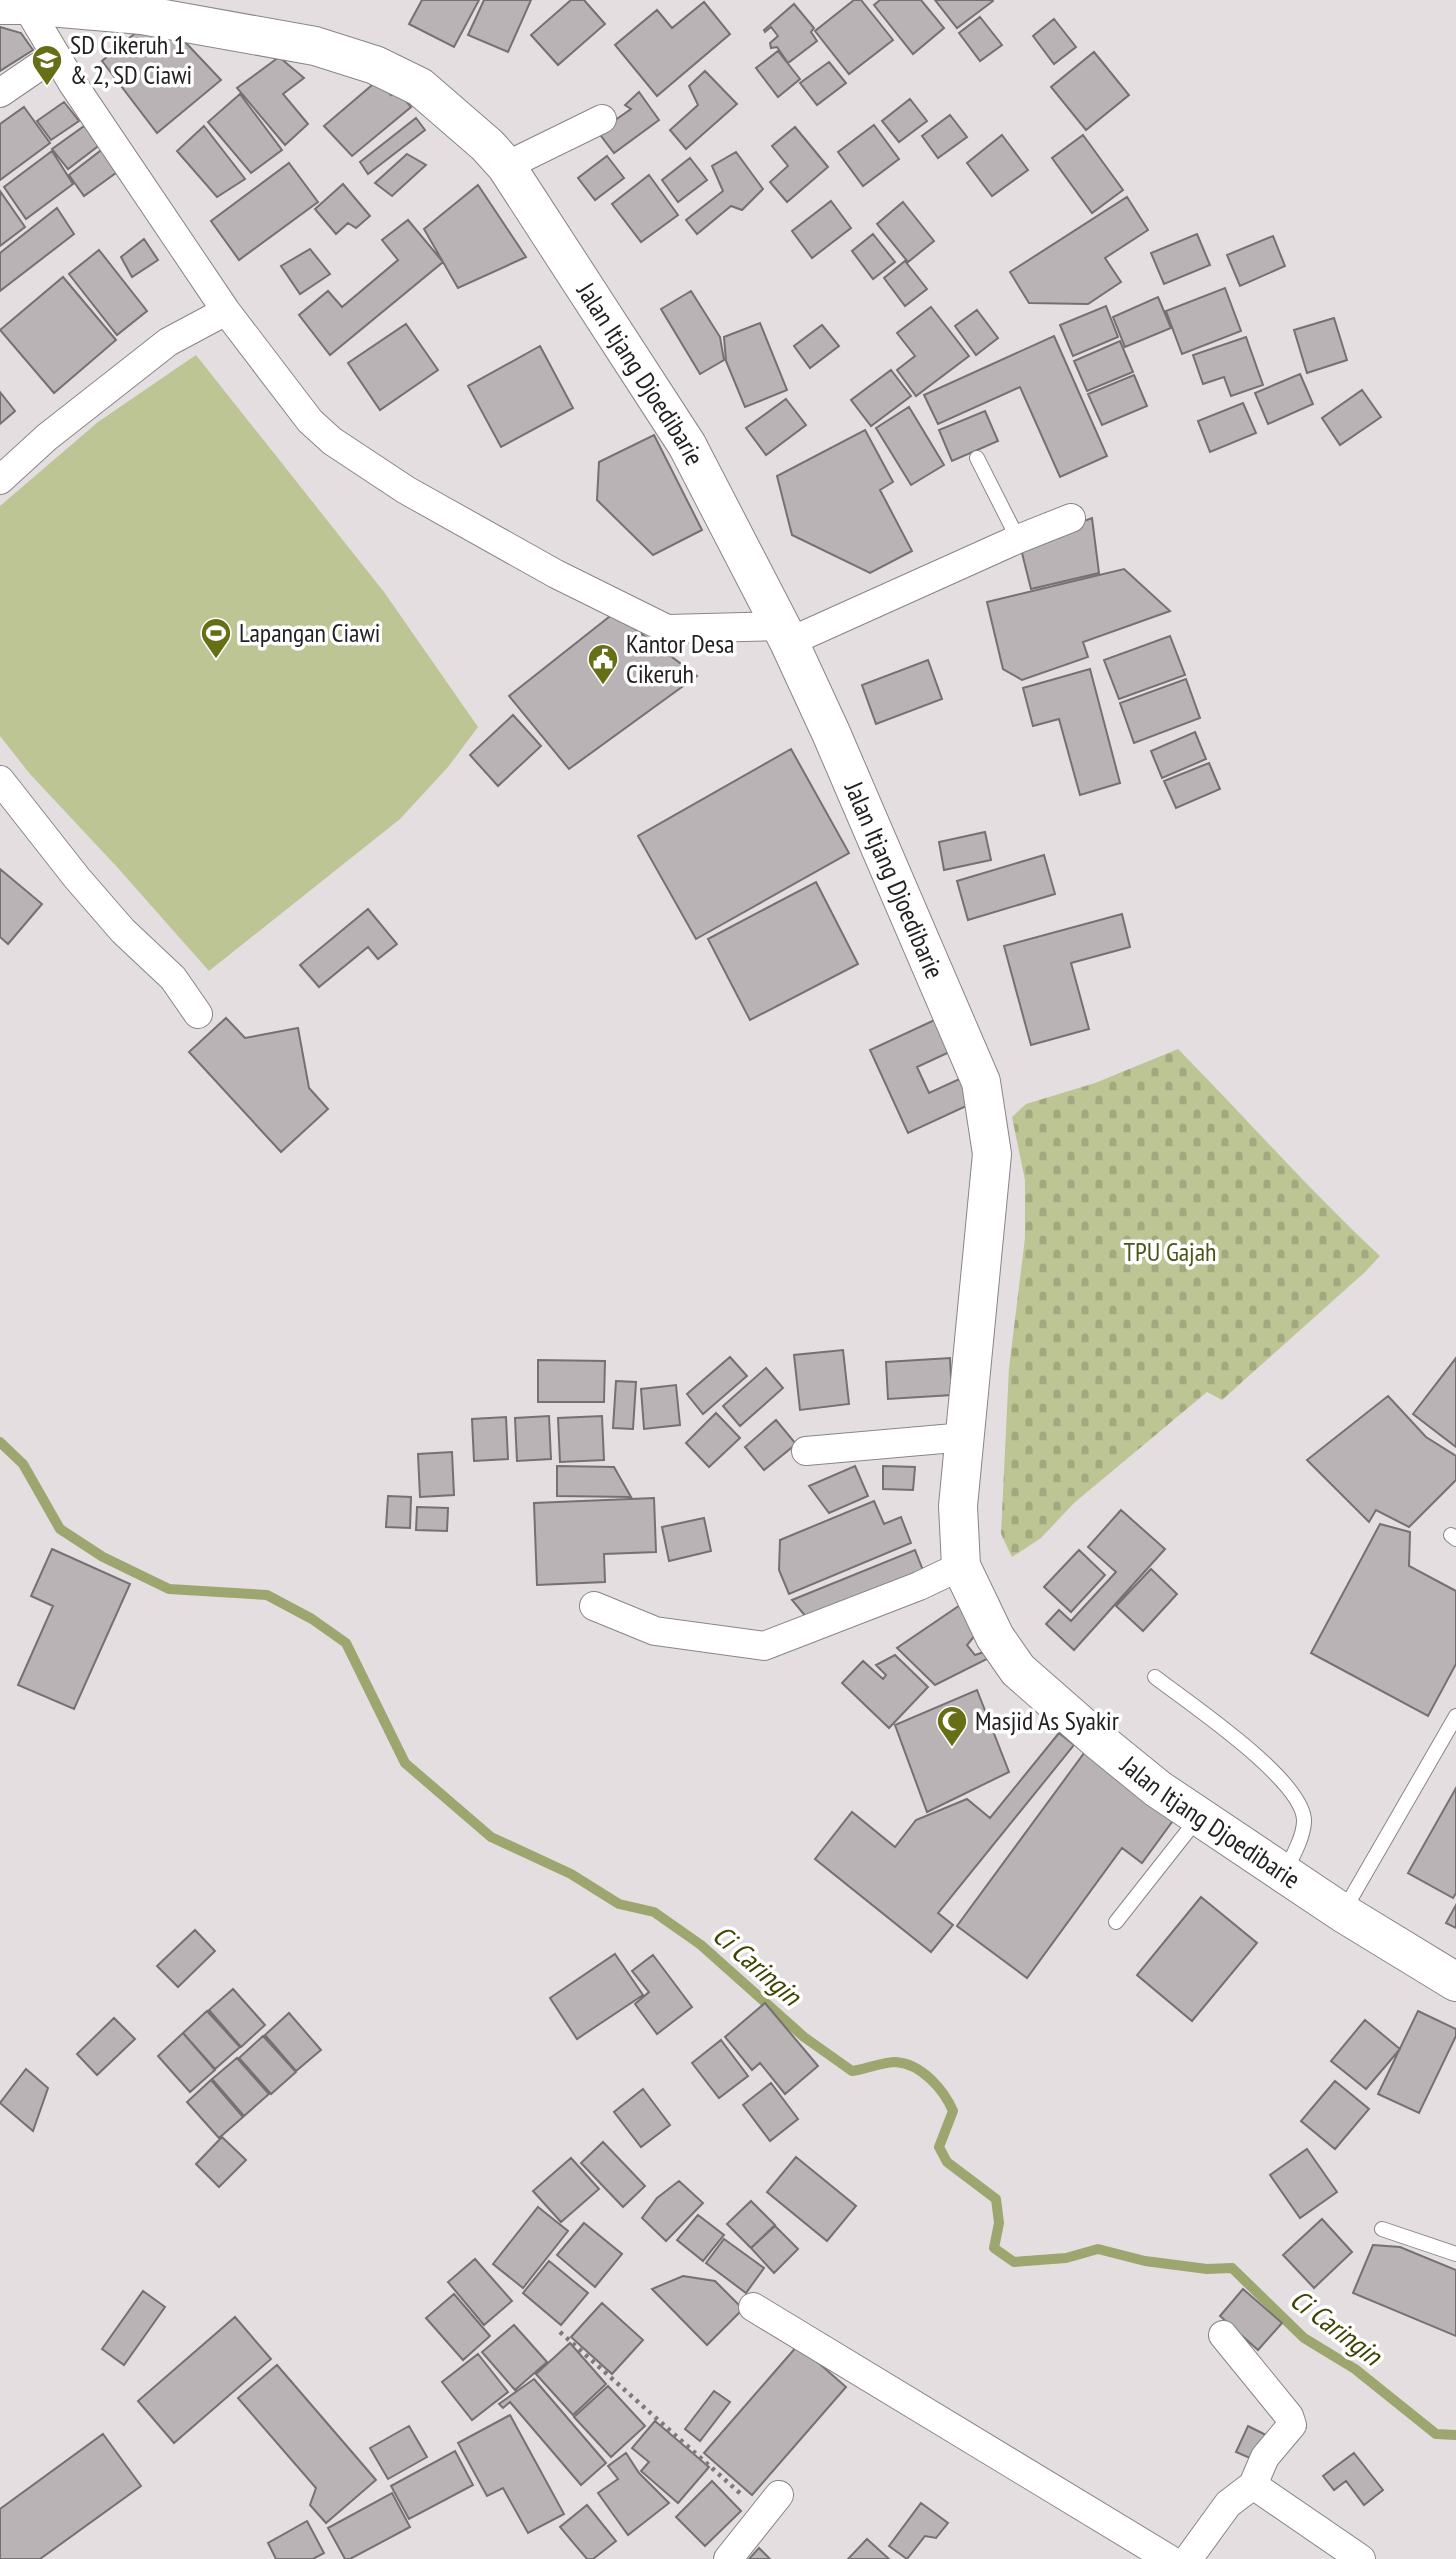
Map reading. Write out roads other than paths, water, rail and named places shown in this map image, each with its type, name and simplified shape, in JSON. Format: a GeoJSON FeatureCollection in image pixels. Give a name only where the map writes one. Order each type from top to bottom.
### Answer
{"type":"FeatureCollection","features":[{"type":"Feature","properties":{"kind":"main road","name":"Jalan Itjang Djoedibarie"},"geometry":{"type":"LineString","coordinates":[[13,5],[142,15],[315,47],[375,65],[420,87],[487,145],[506,166],[687,445],[785,634],[892,872],[981,1082],[992,1154],[958,1506],[961,1566],[995,1637],[1018,1670],[1158,1789],[1343,1913],[1456,1982]]}},
{"type":"Feature","properties":{"kind":"street"},"geometry":{"type":"LineString","coordinates":[[13,5],[58,61],[226,311],[310,421],[341,447],[406,490],[556,574],[667,629],[785,634],[1071,518]]}},
{"type":"Feature","properties":{"kind":"street"},"geometry":{"type":"LineString","coordinates":[[0,93],[37,67],[58,61]]}},
{"type":"Feature","properties":{"kind":"street"},"geometry":{"type":"LineString","coordinates":[[506,166],[602,119]]}},
{"type":"Feature","properties":{"kind":"street"},"geometry":{"type":"LineString","coordinates":[[0,481],[47,437],[168,342],[226,311]]}},
{"type":"Feature","properties":{"kind":"street"},"geometry":{"type":"LineString","coordinates":[[0,780],[77,878],[123,930],[173,978],[198,1014]]}},
{"type":"Feature","properties":{"kind":"street"},"geometry":{"type":"LineString","coordinates":[[806,1451],[965,1437]]}},
{"type":"Feature","properties":{"kind":"street"},"geometry":{"type":"LineString","coordinates":[[594,1606],[655,1631],[764,1646],[919,1586],[961,1566]]}},
{"type":"Feature","properties":{"kind":"street"},"geometry":{"type":"LineString","coordinates":[[753,2307],[1169,2559]]}},
{"type":"Feature","properties":{"kind":"street"},"geometry":{"type":"LineString","coordinates":[[1188,2559],[1228,2504],[1253,2485],[1265,2457],[1292,2425],[1289,2416],[1223,2335]]}},
{"type":"Feature","properties":{"kind":"street"},"geometry":{"type":"LineString","coordinates":[[1253,2485],[1361,2559]]}},
{"type":"Feature","properties":{"kind":"street"},"geometry":{"type":"LineString","coordinates":[[728,2559],[771,2505]]}},
{"type":"Feature","properties":{"kind":"lane"},"geometry":{"type":"LineString","coordinates":[[977,458],[1018,539]]}},
{"type":"Feature","properties":{"kind":"lane"},"geometry":{"type":"LineString","coordinates":[[1155,1677],[1259,1758],[1289,1787],[1301,1806],[1304,1822],[1284,1874]]}},
{"type":"Feature","properties":{"kind":"lane"},"geometry":{"type":"LineString","coordinates":[[1343,1913],[1456,1716]]}},
{"type":"Feature","properties":{"kind":"lane"},"geometry":{"type":"LineString","coordinates":[[1116,1922],[1199,1816]]}},
{"type":"Feature","properties":{"kind":"lane"},"geometry":{"type":"LineString","coordinates":[[1382,2229],[1456,2254]]}},
{"type":"Feature","properties":{"kind":"waterway","name":"Ci Caringin"},"geometry":{"type":"LineString","coordinates":[[0,1442],[23,1464],[60,1529],[103,1557],[169,1589],[267,1595],[312,1619],[346,1643],[405,1763],[491,1837],[571,1874],[619,1904],[654,1912],[701,1945],[804,2037],[852,2071],[896,2062],[915,2068],[931,2079],[953,2111],[939,2147],[947,2162],[996,2199],[999,2223],[994,2248],[1014,2262],[1066,2258],[1098,2249],[1145,2261],[1207,2269],[1232,2268],[1304,2338],[1355,2369],[1436,2434],[1456,2435]]}},
{"type":"Feature","properties":{"kind":"place","name":"SD Cikeruh 1 & 2, SD Ciawi"},"geometry":{"type":"Point","coordinates":[47,87]}},
{"type":"Feature","properties":{"kind":"place","name":"Lapangan Ciawi"},"geometry":{"type":"Point","coordinates":[216,660]}},
{"type":"Feature","properties":{"kind":"place","name":"Kantor Desa Cikeruh"},"geometry":{"type":"Point","coordinates":[603,686]}},
{"type":"Feature","properties":{"kind":"place","name":"Masjid As Syakir"},"geometry":{"type":"Point","coordinates":[952,1748]}},
{"type":"Feature","properties":{"kind":"park label","name":"TPU Gajah"},"geometry":{"type":"Point","coordinates":[1170,1252]}}]}
